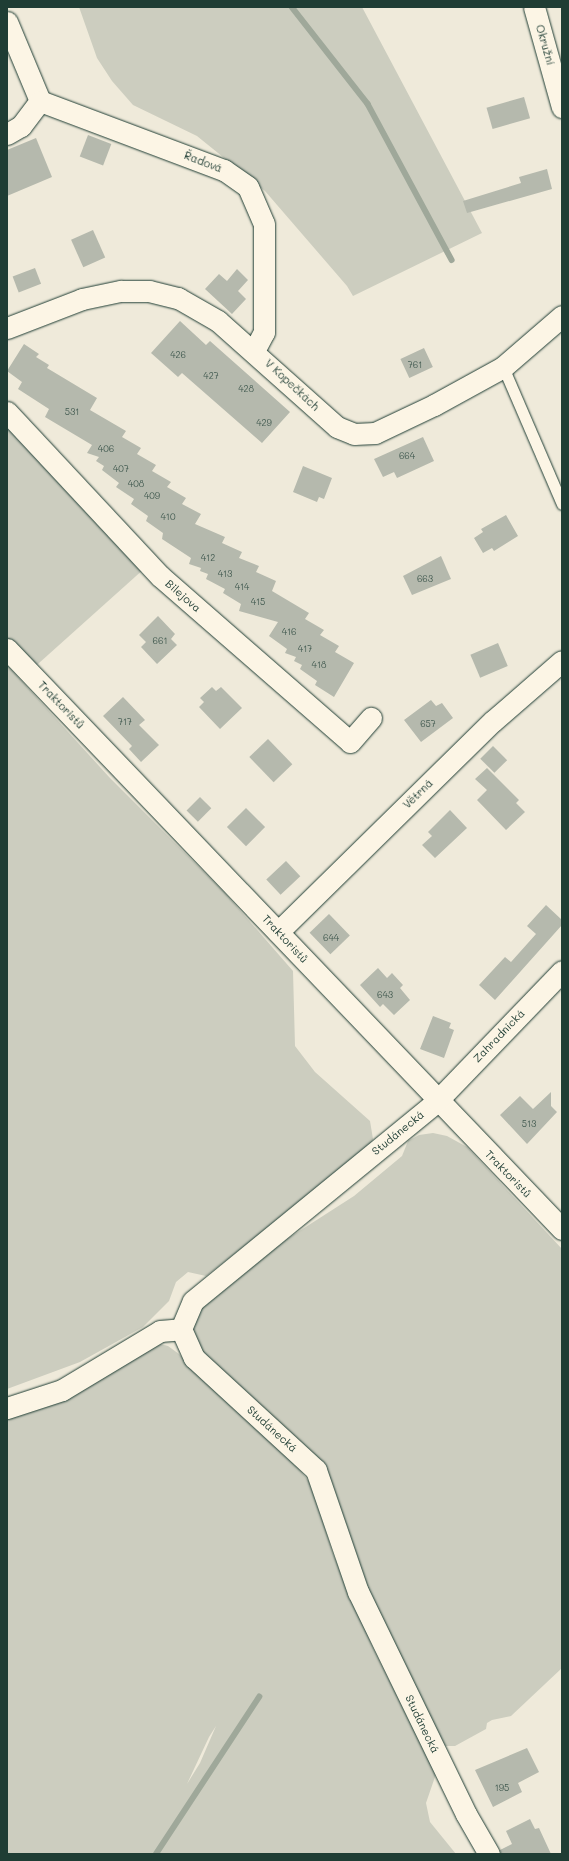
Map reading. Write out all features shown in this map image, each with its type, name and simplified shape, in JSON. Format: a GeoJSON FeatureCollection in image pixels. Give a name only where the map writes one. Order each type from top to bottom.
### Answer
{"type":"FeatureCollection","features":[{"type":"Feature","properties":{"kind":"street","name":"Okružní"},"geometry":{"type":"LineString","coordinates":[[534,7],[562,107]]}},
{"type":"Feature","properties":{"kind":"street"},"geometry":{"type":"LineString","coordinates":[[7,22],[40,101],[21,126],[7,134]]}},
{"type":"Feature","properties":{"kind":"street","name":"Řadová"},"geometry":{"type":"LineString","coordinates":[[40,101],[224,170],[248,187],[264,224],[264,332],[254,351]]}},
{"type":"Feature","properties":{"kind":"street","name":"V Kopečkách"},"geometry":{"type":"LineString","coordinates":[[7,328],[82,299],[121,291],[149,291],[178,298],[199,308],[254,351],[337,427],[354,434],[375,433],[434,405],[503,367],[562,316]]}},
{"type":"Feature","properties":{"kind":"street","name":"Bilejova"},"geometry":{"type":"LineString","coordinates":[[7,412],[160,576],[350,742],[371,718]]}},
{"type":"Feature","properties":{"kind":"street","name":"Traktoristů"},"geometry":{"type":"LineString","coordinates":[[7,649],[278,932],[437,1101],[562,1229]]}},
{"type":"Feature","properties":{"kind":"street","name":"Větrná"},"geometry":{"type":"LineString","coordinates":[[278,932],[493,721],[562,661]]}},
{"type":"Feature","properties":{"kind":"street","name":"Zahradnická"},"geometry":{"type":"LineString","coordinates":[[437,1101],[562,971]]}},
{"type":"Feature","properties":{"kind":"street","name":"Studánecká"},"geometry":{"type":"LineString","coordinates":[[437,1101],[193,1301],[182,1330],[194,1358],[316,1470],[358,1592],[466,1814],[489,1854]]}},
{"type":"Feature","properties":{"kind":"street"},"geometry":{"type":"LineString","coordinates":[[7,1408],[62,1390],[160,1330],[182,1330]]}},
{"type":"Feature","properties":{"kind":"lane"},"geometry":{"type":"LineString","coordinates":[[503,367],[562,504]]}},
{"type":"Feature","properties":{"kind":"shaded area"},"geometry":{"type":"Polygon","coordinates":[[[79,7],[362,7],[482,233],[353,296],[347,286],[265,191],[197,136],[133,105],[112,81],[97,58],[79,7]]]}},
{"type":"Feature","properties":{"kind":"shaded area"},"geometry":{"type":"Polygon","coordinates":[[[7,427],[145,568],[29,672],[7,649],[7,427]]]}},
{"type":"Feature","properties":{"kind":"shaded area"},"geometry":{"type":"Polygon","coordinates":[[[7,665],[110,778],[224,892],[293,971],[295,1046],[315,1072],[370,1121],[373,1139],[370,1148],[206,1276],[188,1272],[176,1282],[169,1301],[143,1327],[80,1362],[7,1389],[7,665]]]}},
{"type":"Feature","properties":{"kind":"shaded area"},"geometry":{"type":"Polygon","coordinates":[[[433,1133],[447,1136],[467,1147],[562,1249],[562,1668],[511,1716],[492,1720],[487,1723],[486,1729],[455,1746],[442,1746],[352,1557],[325,1478],[199,1353],[192,1328],[195,1313],[273,1248],[354,1196],[402,1156],[408,1141],[419,1135],[433,1133]]]}},
{"type":"Feature","properties":{"kind":"shaded area"},"geometry":{"type":"Polygon","coordinates":[[[156,1343],[168,1346],[179,1354],[235,1410],[286,1453],[311,1484],[333,1554],[373,1648],[436,1774],[426,1803],[430,1822],[456,1854],[7,1854],[7,1412],[156,1343]],[[216,1726],[209,1737],[187,1784],[200,1763],[216,1726]]]}},
{"type":"Feature","properties":{"kind":"building"},"geometry":{"type":"Polygon","coordinates":[[[524,97],[530,118],[493,129],[487,108],[524,97]]]}},
{"type":"Feature","properties":{"kind":"building"},"geometry":{"type":"Polygon","coordinates":[[[88,135],[111,144],[103,165],[80,156],[88,135]]]}},
{"type":"Feature","properties":{"kind":"building"},"geometry":{"type":"Polygon","coordinates":[[[36,138],[52,177],[7,196],[7,150],[36,138]]]}},
{"type":"Feature","properties":{"kind":"building"},"geometry":{"type":"Polygon","coordinates":[[[547,169],[552,189],[467,213],[463,201],[521,183],[519,177],[547,169]]]}},
{"type":"Feature","properties":{"kind":"building"},"geometry":{"type":"Polygon","coordinates":[[[93,230],[105,257],[83,267],[71,240],[93,230]]]}},
{"type":"Feature","properties":{"kind":"building"},"geometry":{"type":"Polygon","coordinates":[[[35,268],[41,284],[19,292],[13,277],[35,268]]]}},
{"type":"Feature","properties":{"kind":"building"},"geometry":{"type":"Polygon","coordinates":[[[237,269],[248,280],[238,291],[246,299],[232,314],[205,289],[219,274],[227,281],[237,269]]]}},
{"type":"Feature","properties":{"kind":"building"},"geometry":{"type":"Polygon","coordinates":[[[180,321],[206,345],[210,341],[290,412],[262,443],[182,373],[178,377],[151,353],[180,321]]]}},
{"type":"Feature","properties":{"kind":"building"},"geometry":{"type":"Polygon","coordinates":[[[24,344],[39,354],[36,357],[49,365],[47,368],[97,398],[90,410],[126,431],[122,437],[141,448],[137,454],[156,465],[152,471],[171,482],[167,487],[186,498],[182,504],[201,514],[195,524],[225,537],[222,543],[242,552],[239,558],[259,566],[256,572],[276,581],[272,591],[309,613],[305,619],[324,630],[320,635],[339,646],[335,652],[354,663],[334,697],[315,685],[317,681],[300,669],[302,665],[294,661],[296,657],[285,653],[287,649],[269,636],[278,622],[239,611],[241,604],[223,593],[225,589],[206,579],[208,574],[200,571],[201,568],[189,564],[191,558],[162,539],[163,533],[146,521],[148,516],[131,504],[134,499],[116,487],[119,483],[102,470],[104,466],[96,461],[99,457],[87,453],[92,445],[45,417],[49,409],[18,389],[22,382],[7,371],[24,344]]]}},
{"type":"Feature","properties":{"kind":"building"},"geometry":{"type":"Polygon","coordinates":[[[424,348],[433,367],[409,378],[400,359],[424,348]]]}},
{"type":"Feature","properties":{"kind":"building"},"geometry":{"type":"Polygon","coordinates":[[[423,437],[434,461],[397,478],[394,472],[383,477],[374,459],[423,437]]]}},
{"type":"Feature","properties":{"kind":"building"},"geometry":{"type":"Polygon","coordinates":[[[303,466],[332,478],[324,499],[319,497],[317,502],[293,492],[303,466]]]}},
{"type":"Feature","properties":{"kind":"building"},"geometry":{"type":"Polygon","coordinates":[[[506,515],[518,536],[494,551],[492,548],[483,553],[474,538],[483,532],[481,529],[506,515]]]}},
{"type":"Feature","properties":{"kind":"building"},"geometry":{"type":"Polygon","coordinates":[[[441,556],[451,579],[412,595],[403,576],[441,556]]]}},
{"type":"Feature","properties":{"kind":"building"},"geometry":{"type":"Polygon","coordinates":[[[158,616],[175,634],[171,639],[177,645],[157,664],[141,647],[146,642],[139,635],[158,616]]]}},
{"type":"Feature","properties":{"kind":"building"},"geometry":{"type":"Polygon","coordinates":[[[498,643],[508,666],[480,678],[470,655],[498,643]]]}},
{"type":"Feature","properties":{"kind":"building"},"geometry":{"type":"Polygon","coordinates":[[[212,687],[216,691],[221,687],[242,708],[220,729],[199,707],[204,702],[200,698],[212,687]]]}},
{"type":"Feature","properties":{"kind":"building"},"geometry":{"type":"Polygon","coordinates":[[[123,697],[145,720],[139,725],[159,745],[141,762],[129,749],[132,746],[103,716],[123,697]]]}},
{"type":"Feature","properties":{"kind":"building"},"geometry":{"type":"Polygon","coordinates":[[[431,700],[436,706],[442,703],[453,718],[421,742],[404,720],[431,700]]]}},
{"type":"Feature","properties":{"kind":"building"},"geometry":{"type":"Polygon","coordinates":[[[268,739],[292,764],[274,782],[249,757],[268,739]]]}},
{"type":"Feature","properties":{"kind":"building"},"geometry":{"type":"Polygon","coordinates":[[[493,746],[507,760],[494,773],[480,759],[493,746]]]}},
{"type":"Feature","properties":{"kind":"building"},"geometry":{"type":"Polygon","coordinates":[[[487,768],[519,800],[516,803],[525,812],[506,830],[477,800],[487,790],[475,779],[487,768]]]}},
{"type":"Feature","properties":{"kind":"building"},"geometry":{"type":"Polygon","coordinates":[[[200,797],[211,808],[198,822],[187,810],[200,797]]]}},
{"type":"Feature","properties":{"kind":"building"},"geometry":{"type":"Polygon","coordinates":[[[246,808],[265,827],[246,846],[227,827],[246,808]]]}},
{"type":"Feature","properties":{"kind":"building"},"geometry":{"type":"Polygon","coordinates":[[[450,810],[467,828],[435,858],[422,845],[432,836],[428,832],[450,810]]]}},
{"type":"Feature","properties":{"kind":"building"},"geometry":{"type":"Polygon","coordinates":[[[286,861],[300,876],[281,895],[266,879],[286,861]]]}},
{"type":"Feature","properties":{"kind":"building"},"geometry":{"type":"Polygon","coordinates":[[[546,905],[562,920],[562,925],[495,1000],[479,985],[505,957],[511,962],[536,934],[527,926],[546,905]]]}},
{"type":"Feature","properties":{"kind":"building"},"geometry":{"type":"Polygon","coordinates":[[[329,914],[350,936],[330,954],[310,933],[329,914]]]}},
{"type":"Feature","properties":{"kind":"building"},"geometry":{"type":"Polygon","coordinates":[[[378,968],[387,978],[392,973],[403,985],[400,988],[410,1000],[394,1015],[383,1004],[380,1007],[360,985],[378,968]]]}},
{"type":"Feature","properties":{"kind":"building"},"geometry":{"type":"Polygon","coordinates":[[[433,1016],[451,1023],[449,1028],[454,1030],[444,1058],[420,1049],[433,1016]]]}},
{"type":"Feature","properties":{"kind":"building"},"geometry":{"type":"Polygon","coordinates":[[[551,1092],[551,1106],[557,1112],[527,1144],[500,1115],[520,1096],[533,1109],[551,1092]]]}},
{"type":"Feature","properties":{"kind":"building"},"geometry":{"type":"Polygon","coordinates":[[[527,1748],[539,1772],[518,1783],[522,1792],[493,1807],[475,1770],[527,1748]]]}},
{"type":"Feature","properties":{"kind":"building"},"geometry":{"type":"Polygon","coordinates":[[[530,1819],[535,1829],[539,1828],[551,1854],[501,1854],[500,1850],[512,1844],[506,1831],[530,1819]]]}},
{"type":"Feature","properties":{"kind":"waterway"},"geometry":{"type":"LineString","coordinates":[[292,7],[368,104],[452,260]]}},
{"type":"Feature","properties":{"kind":"waterway"},"geometry":{"type":"LineString","coordinates":[[156,1854],[259,1697]]}}]}
